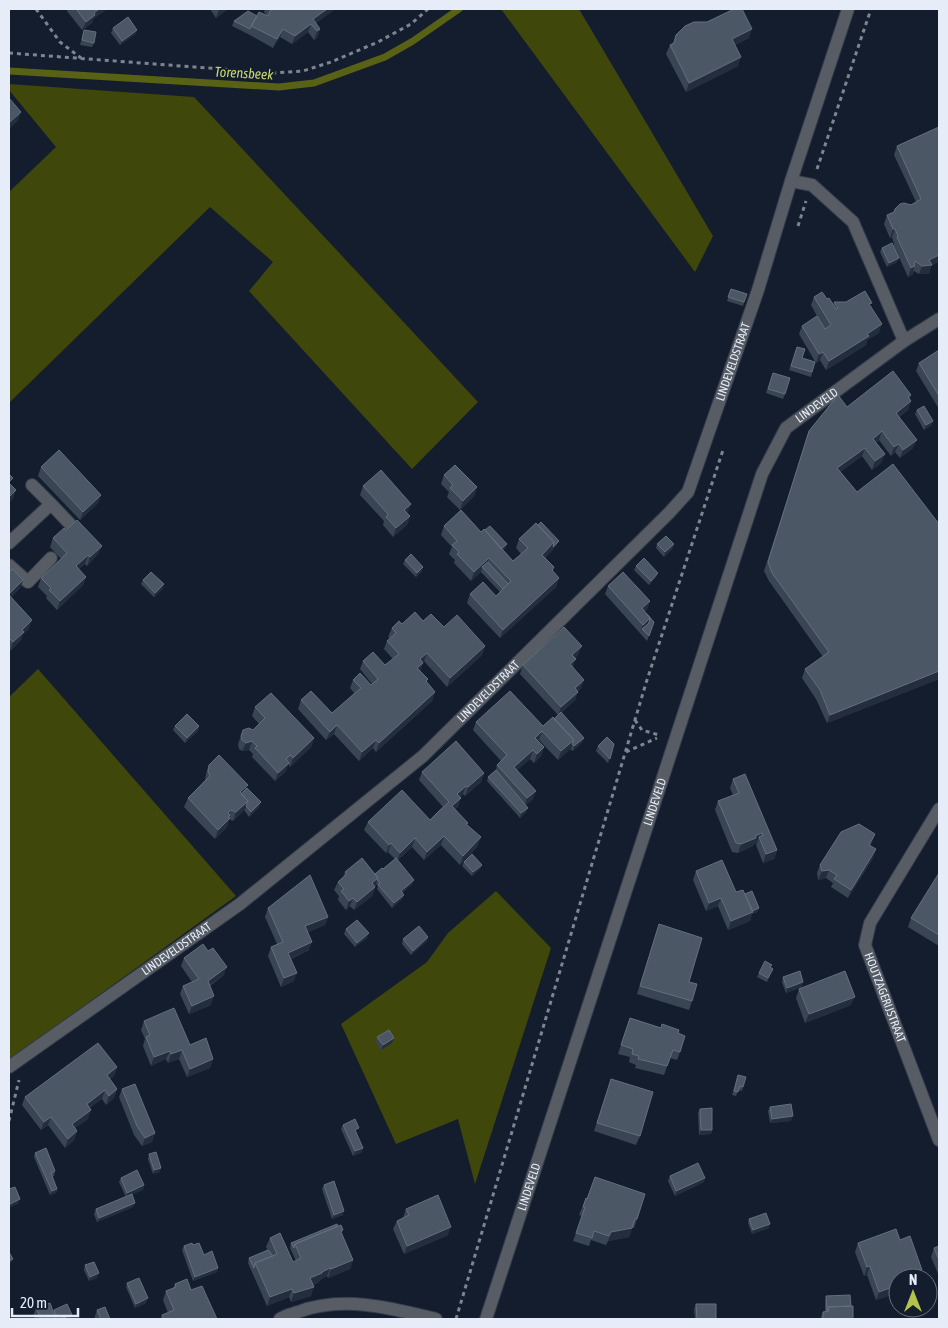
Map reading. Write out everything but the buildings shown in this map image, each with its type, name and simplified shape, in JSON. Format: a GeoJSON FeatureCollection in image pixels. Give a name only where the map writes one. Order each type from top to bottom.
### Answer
{"type":"FeatureCollection","features":[{"type":"Feature","properties":{"kind":"street","name":"LINDEVELDSTRAAT"},"geometry":{"type":"LineString","coordinates":[[14,1064],[240,904],[423,756],[688,492],[758,290],[791,181],[848,9]]}},
{"type":"Feature","properties":{"kind":"street"},"geometry":{"type":"LineString","coordinates":[[791,181],[812,185],[853,222],[904,341],[939,319]]}},
{"type":"Feature","properties":{"kind":"street","name":"LINDEVELD"},"geometry":{"type":"LineString","coordinates":[[486,1319],[762,474],[786,428],[904,341]]}},
{"type":"Feature","properties":{"kind":"street"},"geometry":{"type":"LineString","coordinates":[[32,485],[70,524]]}},
{"type":"Feature","properties":{"kind":"street"},"geometry":{"type":"LineString","coordinates":[[9,543],[51,504]]}},
{"type":"Feature","properties":{"kind":"street"},"geometry":{"type":"LineString","coordinates":[[9,565],[28,582],[51,558]]}},
{"type":"Feature","properties":{"kind":"street","name":"HOUTZAGERIJSTRAAT"},"geometry":{"type":"LineString","coordinates":[[939,809],[870,923],[865,945],[939,1140]]}},
{"type":"Feature","properties":{"kind":"street"},"geometry":{"type":"LineString","coordinates":[[280,1319],[308,1308],[341,1304],[368,1304],[398,1309],[436,1319]]}},
{"type":"Feature","properties":{"kind":"path"},"geometry":{"type":"LineString","coordinates":[[36,9],[60,42],[82,59]]}},
{"type":"Feature","properties":{"kind":"path"},"geometry":{"type":"LineString","coordinates":[[9,54],[274,73],[303,71],[331,62],[378,42],[411,24],[428,9]]}},
{"type":"Feature","properties":{"kind":"path"},"geometry":{"type":"LineString","coordinates":[[796,231],[871,9]]}},
{"type":"Feature","properties":{"kind":"path"},"geometry":{"type":"LineString","coordinates":[[456,1319],[635,720],[724,445]]}},
{"type":"Feature","properties":{"kind":"path"},"geometry":{"type":"LineString","coordinates":[[626,752],[662,736],[642,730],[635,720]]}},
{"type":"Feature","properties":{"kind":"path"},"geometry":{"type":"LineString","coordinates":[[9,1121],[22,1067],[14,1064]]}},
{"type":"Feature","properties":{"kind":"green space"},"geometry":{"type":"Polygon","coordinates":[[[501,9],[579,9],[713,236],[695,272],[501,9]]]}},
{"type":"Feature","properties":{"kind":"green space"},"geometry":{"type":"Polygon","coordinates":[[[9,84],[194,97],[478,402],[412,469],[249,291],[273,262],[210,207],[9,403],[9,192],[56,147],[9,90],[9,84]]]}},
{"type":"Feature","properties":{"kind":"green space"},"geometry":{"type":"Polygon","coordinates":[[[38,669],[236,896],[9,1060],[9,697],[38,669]]]}},
{"type":"Feature","properties":{"kind":"green space"},"geometry":{"type":"Polygon","coordinates":[[[496,891],[551,948],[475,1184],[458,1119],[396,1144],[341,1024],[427,962],[448,933],[496,891]]]}},
{"type":"Feature","properties":{"kind":"waterway","name":"Torensbeek"},"geometry":{"type":"LineString","coordinates":[[9,71],[279,87],[314,83],[385,57],[413,41],[459,9]]}}]}
